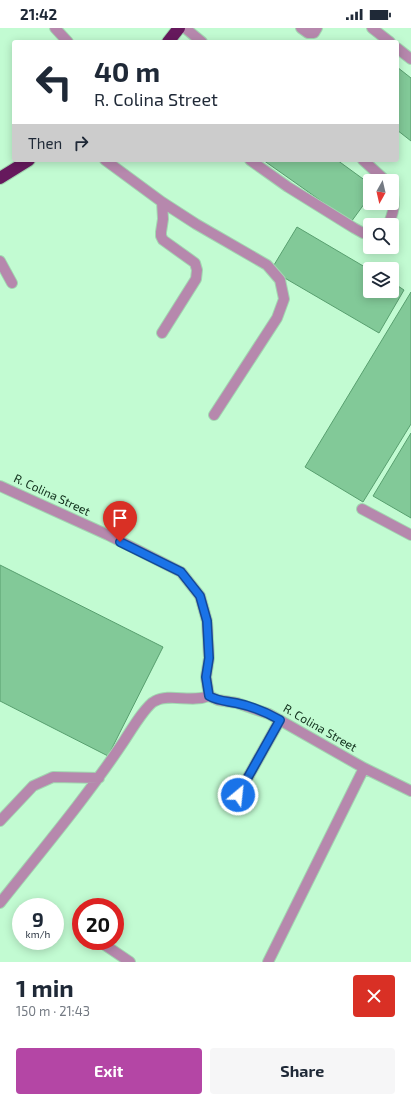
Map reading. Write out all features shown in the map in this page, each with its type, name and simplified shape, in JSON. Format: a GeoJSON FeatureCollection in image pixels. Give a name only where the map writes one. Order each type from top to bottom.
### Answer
{"type":"FeatureCollection","features":[{"type":"Feature","properties":{"kind":"highway"},"geometry":{"type":"LineString","coordinates":[[170,40],[179,28]]}},
{"type":"Feature","properties":{"kind":"highway"},"geometry":{"type":"LineString","coordinates":[[0,178],[26,162]]}},
{"type":"Feature","properties":{"kind":"street"},"geometry":{"type":"LineString","coordinates":[[54,28],[66,40]]}},
{"type":"Feature","properties":{"kind":"street"},"geometry":{"type":"LineString","coordinates":[[186,28],[200,40]]}},
{"type":"Feature","properties":{"kind":"street"},"geometry":{"type":"LineString","coordinates":[[301,28],[308,33],[314,33],[317,28]]}},
{"type":"Feature","properties":{"kind":"street"},"geometry":{"type":"LineString","coordinates":[[372,28],[387,40]]}},
{"type":"Feature","properties":{"kind":"street"},"geometry":{"type":"LineString","coordinates":[[399,50],[411,59]]}},
{"type":"Feature","properties":{"kind":"street"},"geometry":{"type":"LineString","coordinates":[[108,162],[162,202],[196,224],[267,265],[280,280],[284,299],[277,318],[214,415]]}},
{"type":"Feature","properties":{"kind":"street"},"geometry":{"type":"LineString","coordinates":[[253,162],[288,188],[363,233]]}},
{"type":"Feature","properties":{"kind":"street"},"geometry":{"type":"LineString","coordinates":[[365,162],[378,174]]}},
{"type":"Feature","properties":{"kind":"street"},"geometry":{"type":"LineString","coordinates":[[162,202],[163,219],[161,236],[163,240],[195,263],[197,270],[196,279],[162,333]]}},
{"type":"Feature","properties":{"kind":"street"},"geometry":{"type":"LineString","coordinates":[[0,261],[12,283]]}},
{"type":"Feature","properties":{"kind":"street","name":"R. Colina Street"},"geometry":{"type":"LineString","coordinates":[[0,486],[108,535],[181,572],[200,596],[207,621],[209,658],[206,677],[209,696],[218,700],[237,703],[269,714],[364,768],[411,791]]}},
{"type":"Feature","properties":{"kind":"street"},"geometry":{"type":"LineString","coordinates":[[362,509],[411,535]]}},
{"type":"Feature","properties":{"kind":"street"},"geometry":{"type":"LineString","coordinates":[[0,903],[100,778],[141,715],[155,701],[171,698],[201,699],[209,696]]}},
{"type":"Feature","properties":{"kind":"street"},"geometry":{"type":"LineString","coordinates":[[238,795],[280,720]]}},
{"type":"Feature","properties":{"kind":"street"},"geometry":{"type":"LineString","coordinates":[[268,962],[364,768]]}},
{"type":"Feature","properties":{"kind":"street"},"geometry":{"type":"LineString","coordinates":[[0,821],[33,786],[53,777],[100,778]]}},
{"type":"Feature","properties":{"kind":"street"},"geometry":{"type":"LineString","coordinates":[[112,950],[130,962]]}},
{"type":"Feature","properties":{"kind":"building"},"geometry":{"type":"Polygon","coordinates":[[[399,69],[411,78],[411,141],[399,132],[399,69]]]}},
{"type":"Feature","properties":{"kind":"building"},"geometry":{"type":"Polygon","coordinates":[[[266,162],[340,162],[363,179],[363,206],[351,222],[266,162]]]}},
{"type":"Feature","properties":{"kind":"building"},"geometry":{"type":"Polygon","coordinates":[[[297,227],[363,266],[363,298],[399,298],[399,287],[404,290],[379,333],[271,270],[297,227]]]}},
{"type":"Feature","properties":{"kind":"building"},"geometry":{"type":"Polygon","coordinates":[[[411,292],[411,424],[363,502],[305,467],[411,292]]]}},
{"type":"Feature","properties":{"kind":"building"},"geometry":{"type":"Polygon","coordinates":[[[411,433],[411,518],[373,496],[411,433]]]}},
{"type":"Feature","properties":{"kind":"building"},"geometry":{"type":"Polygon","coordinates":[[[0,565],[163,647],[108,756],[0,701],[0,565]]]}},
{"type":"Feature","properties":{"kind":"route"},"geometry":{"type":"LineString","coordinates":[[120,542],[181,572],[200,596],[207,621],[209,658],[206,677],[209,696],[218,700],[237,703],[253,708],[280,720],[238,795]]}}]}
